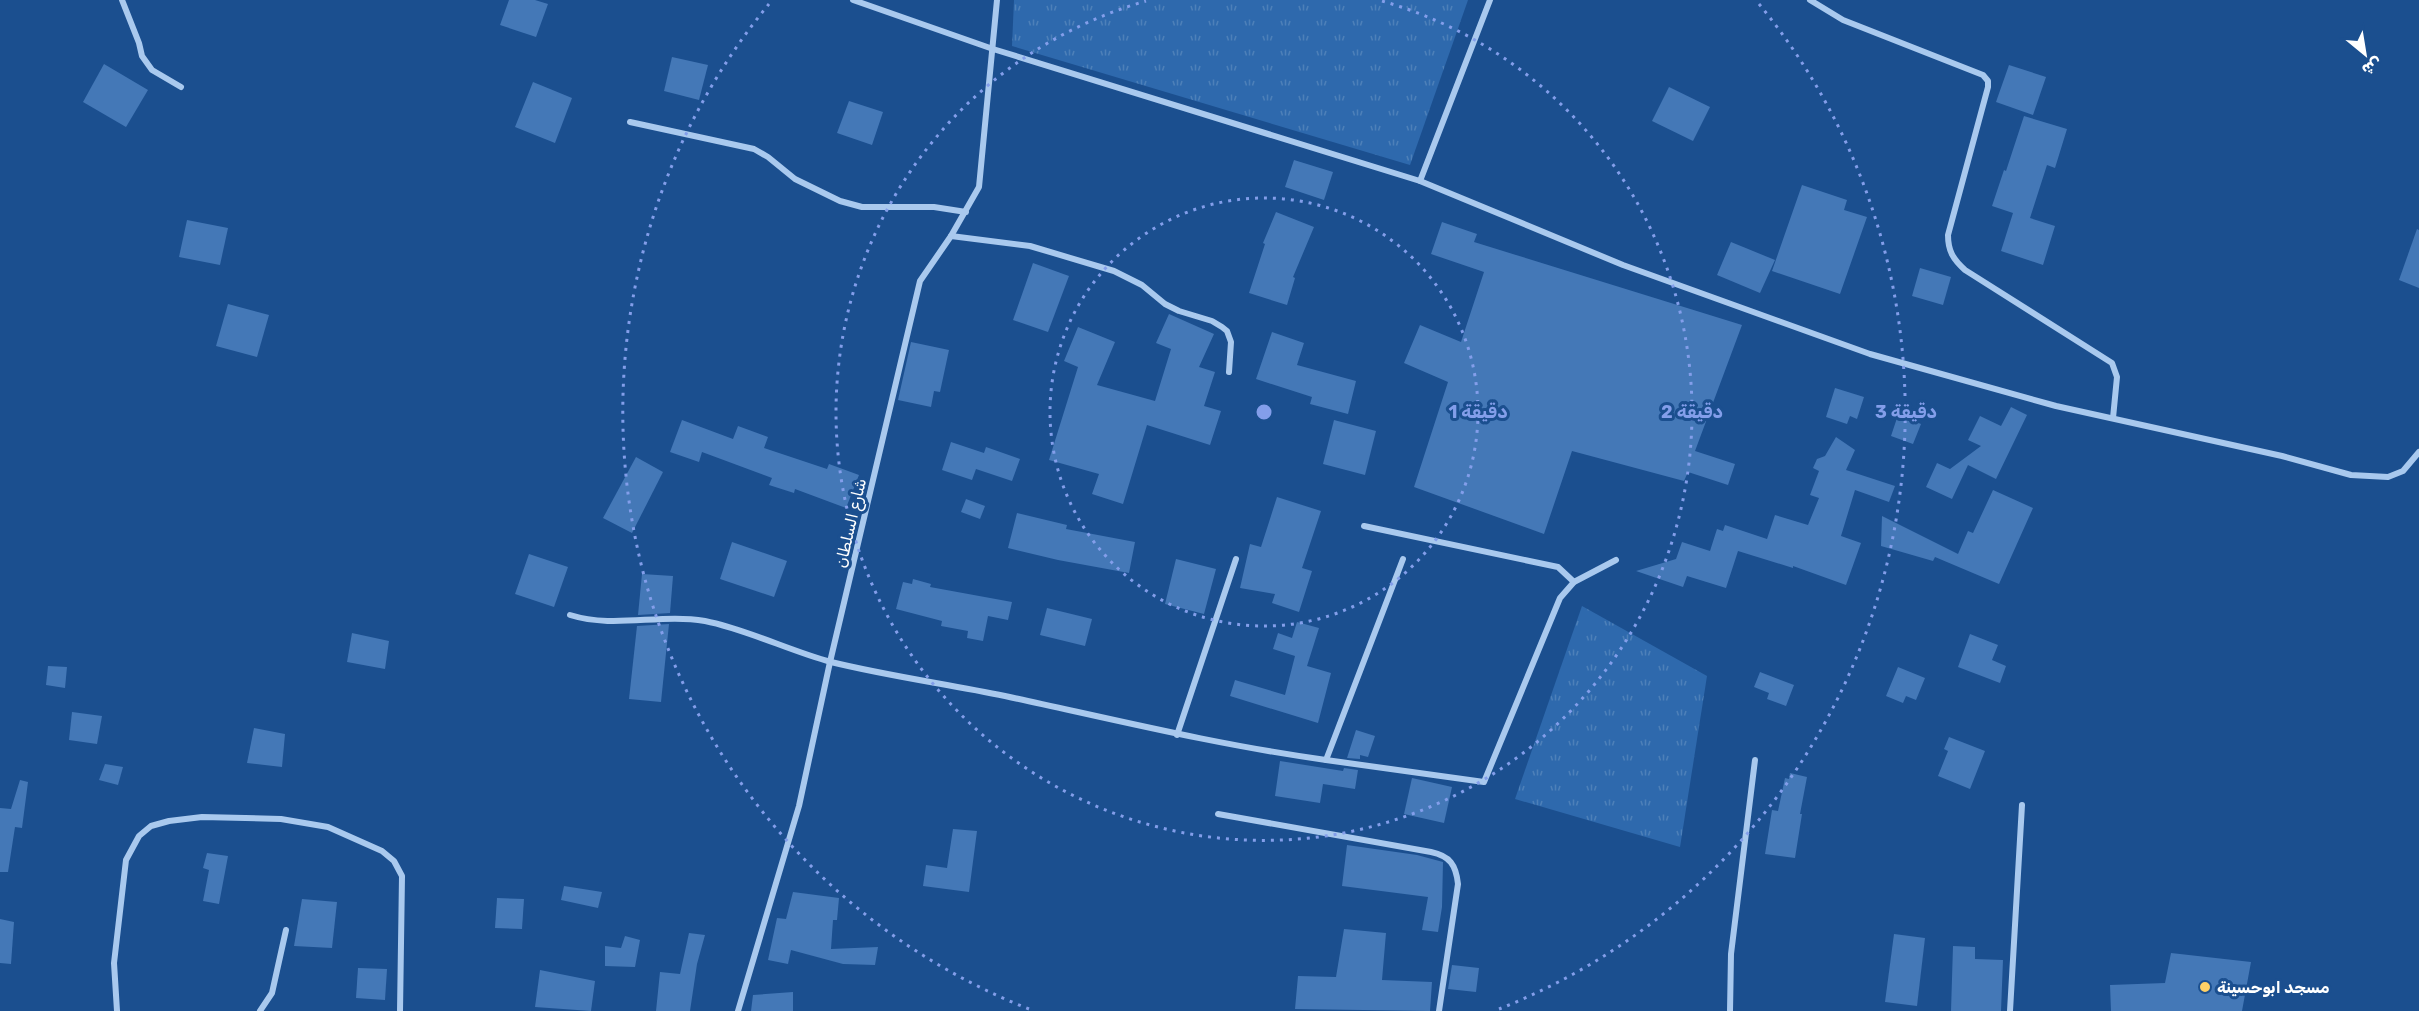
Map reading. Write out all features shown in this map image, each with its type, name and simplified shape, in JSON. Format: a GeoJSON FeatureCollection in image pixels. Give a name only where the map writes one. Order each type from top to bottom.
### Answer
{"type":"FeatureCollection","features":[{"type":"Feature","properties":{"kind":"street"},"geometry":{"type":"LineString","coordinates":[[122,0],[142,56],[152,70],[180,87]]}},
{"type":"Feature","properties":{"kind":"street"},"geometry":{"type":"LineString","coordinates":[[853,0],[993,49],[1419,181],[1623,265],[1870,354],[2056,406],[2282,456],[2351,475],[2388,477],[2403,471],[2419,452]]}},
{"type":"Feature","properties":{"kind":"street","name":"شارع السلطان"},"geometry":{"type":"LineString","coordinates":[[738,1011],[799,806],[830,662],[917,290],[927,270],[980,188],[997,0]]}},
{"type":"Feature","properties":{"kind":"street"},"geometry":{"type":"LineString","coordinates":[[1419,181],[1490,0]]}},
{"type":"Feature","properties":{"kind":"street"},"geometry":{"type":"LineString","coordinates":[[1810,0],[1843,20],[1983,75],[1988,81],[1948,235],[1948,247],[1954,260],[1965,270],[2112,363],[2118,377],[2113,418]]}},
{"type":"Feature","properties":{"kind":"street"},"geometry":{"type":"LineString","coordinates":[[630,122],[754,149],[804,184],[840,201],[862,207],[934,207],[966,212]]}},
{"type":"Feature","properties":{"kind":"street"},"geometry":{"type":"LineString","coordinates":[[951,236],[1030,246],[1114,271],[1142,285],[1165,304],[1179,311],[1212,321],[1227,331],[1231,342],[1229,372]]}},
{"type":"Feature","properties":{"kind":"street"},"geometry":{"type":"LineString","coordinates":[[1364,526],[1558,567],[1574,582]]}},
{"type":"Feature","properties":{"kind":"street"},"geometry":{"type":"LineString","coordinates":[[1177,735],[1236,559]]}},
{"type":"Feature","properties":{"kind":"street"},"geometry":{"type":"LineString","coordinates":[[1326,760],[1403,559]]}},
{"type":"Feature","properties":{"kind":"street"},"geometry":{"type":"LineString","coordinates":[[570,615],[588,621],[685,619],[706,622],[830,662],[1005,696],[1177,735],[1265,752],[1484,782],[1560,598],[1574,582],[1616,560]]}},
{"type":"Feature","properties":{"kind":"street"},"geometry":{"type":"LineString","coordinates":[[1730,1011],[1731,954],[1755,760]]}},
{"type":"Feature","properties":{"kind":"street"},"geometry":{"type":"LineString","coordinates":[[2010,1011],[2022,805]]}},
{"type":"Feature","properties":{"kind":"street"},"geometry":{"type":"LineString","coordinates":[[1218,814],[1431,852],[1443,855],[1452,863],[1456,870],[1458,884],[1439,1011]]}},
{"type":"Feature","properties":{"kind":"street"},"geometry":{"type":"LineString","coordinates":[[117,1011],[114,963],[126,860],[139,836],[151,826],[202,817],[281,819],[328,827],[382,851],[394,861],[402,876],[400,1011]]}},
{"type":"Feature","properties":{"kind":"street"},"geometry":{"type":"LineString","coordinates":[[260,1011],[272,993],[286,930]]}},
{"type":"Feature","properties":{"kind":"green space"},"geometry":{"type":"Polygon","coordinates":[[[1014,0],[1468,0],[1410,165],[1012,46],[1014,0]]]}},
{"type":"Feature","properties":{"kind":"green space"},"geometry":{"type":"Polygon","coordinates":[[[1582,606],[1707,676],[1680,847],[1515,799],[1582,606]]]}},
{"type":"Feature","properties":{"kind":"building"},"geometry":{"type":"Polygon","coordinates":[[[509,0],[535,0],[548,4],[536,37],[500,25],[509,0]]]}},
{"type":"Feature","properties":{"kind":"building"},"geometry":{"type":"Polygon","coordinates":[[[672,57],[708,65],[699,100],[664,91],[672,57]]]}},
{"type":"Feature","properties":{"kind":"building"},"geometry":{"type":"Polygon","coordinates":[[[104,64],[148,90],[126,127],[83,102],[104,64]]]}},
{"type":"Feature","properties":{"kind":"building"},"geometry":{"type":"Polygon","coordinates":[[[2009,65],[2046,77],[2033,115],[1996,102],[2009,65]]]}},
{"type":"Feature","properties":{"kind":"building"},"geometry":{"type":"Polygon","coordinates":[[[533,82],[572,98],[555,143],[515,127],[533,82]]]}},
{"type":"Feature","properties":{"kind":"building"},"geometry":{"type":"Polygon","coordinates":[[[1669,87],[1710,107],[1693,141],[1652,121],[1669,87]]]}},
{"type":"Feature","properties":{"kind":"building"},"geometry":{"type":"Polygon","coordinates":[[[849,101],[883,112],[872,145],[837,133],[849,101]]]}},
{"type":"Feature","properties":{"kind":"building"},"geometry":{"type":"Polygon","coordinates":[[[2024,116],[2067,129],[2055,168],[2047,165],[2030,218],[2055,226],[2043,265],[2001,251],[2013,213],[1992,206],[2024,116]]]}},
{"type":"Feature","properties":{"kind":"building"},"geometry":{"type":"Polygon","coordinates":[[[1294,160],[1333,172],[1324,200],[1285,187],[1294,160]]]}},
{"type":"Feature","properties":{"kind":"building"},"geometry":{"type":"Polygon","coordinates":[[[1802,185],[1847,200],[1844,210],[1867,217],[1840,294],[1772,271],[1802,185]]]}},
{"type":"Feature","properties":{"kind":"building"},"geometry":{"type":"Polygon","coordinates":[[[1276,212],[1314,227],[1293,277],[1295,278],[1287,305],[1249,293],[1265,244],[1263,243],[1276,212]]]}},
{"type":"Feature","properties":{"kind":"building"},"geometry":{"type":"Polygon","coordinates":[[[187,220],[228,228],[220,265],[179,257],[187,220]]]}},
{"type":"Feature","properties":{"kind":"building"},"geometry":{"type":"Polygon","coordinates":[[[1442,222],[1477,234],[1474,242],[1742,325],[1695,451],[1735,464],[1728,485],[1688,472],[1684,481],[1572,451],[1544,534],[1414,487],[1448,382],[1404,363],[1420,325],[1461,342],[1484,272],[1431,254],[1442,222]]]}},
{"type":"Feature","properties":{"kind":"building"},"geometry":{"type":"Polygon","coordinates":[[[2417,229],[2419,230],[2419,288],[2399,280],[2417,229]]]}},
{"type":"Feature","properties":{"kind":"building"},"geometry":{"type":"Polygon","coordinates":[[[1731,242],[1775,260],[1760,293],[1717,275],[1731,242]]]}},
{"type":"Feature","properties":{"kind":"building"},"geometry":{"type":"Polygon","coordinates":[[[1033,263],[1069,276],[1048,332],[1013,320],[1033,263]]]}},
{"type":"Feature","properties":{"kind":"building"},"geometry":{"type":"Polygon","coordinates":[[[1920,268],[1951,277],[1943,305],[1912,296],[1920,268]]]}},
{"type":"Feature","properties":{"kind":"building"},"geometry":{"type":"Polygon","coordinates":[[[228,304],[269,315],[257,357],[216,346],[228,304]]]}},
{"type":"Feature","properties":{"kind":"building"},"geometry":{"type":"Polygon","coordinates":[[[1169,314],[1214,334],[1199,367],[1215,372],[1204,406],[1221,411],[1210,445],[1147,425],[1123,504],[1092,494],[1099,474],[1049,460],[1078,367],[1064,361],[1078,327],[1115,342],[1097,385],[1155,401],[1171,349],[1156,343],[1169,314]]]}},
{"type":"Feature","properties":{"kind":"building"},"geometry":{"type":"Polygon","coordinates":[[[1272,332],[1304,343],[1297,365],[1356,381],[1348,414],[1310,404],[1312,397],[1256,379],[1272,332]]]}},
{"type":"Feature","properties":{"kind":"building"},"geometry":{"type":"Polygon","coordinates":[[[911,342],[949,350],[940,392],[934,391],[931,407],[898,400],[911,342]]]}},
{"type":"Feature","properties":{"kind":"building"},"geometry":{"type":"Polygon","coordinates":[[[1835,388],[1864,397],[1857,419],[1850,416],[1847,424],[1826,417],[1835,388]]]}},
{"type":"Feature","properties":{"kind":"building"},"geometry":{"type":"Polygon","coordinates":[[[2011,407],[2027,415],[1996,479],[1968,465],[1952,499],[1926,487],[1937,463],[1950,469],[1981,446],[1968,440],[1980,416],[2001,426],[2011,407]]]}},
{"type":"Feature","properties":{"kind":"building"},"geometry":{"type":"Polygon","coordinates":[[[1898,415],[1921,424],[1913,444],[1891,436],[1898,415]]]}},
{"type":"Feature","properties":{"kind":"building"},"geometry":{"type":"Polygon","coordinates":[[[682,420],[733,439],[738,426],[768,437],[764,448],[827,469],[829,464],[859,475],[846,508],[795,489],[794,493],[769,485],[772,478],[702,452],[699,462],[670,452],[682,420]]]}},
{"type":"Feature","properties":{"kind":"building"},"geometry":{"type":"Polygon","coordinates":[[[1334,420],[1376,431],[1365,475],[1323,464],[1334,420]]]}},
{"type":"Feature","properties":{"kind":"building"},"geometry":{"type":"Polygon","coordinates":[[[1836,437],[1855,450],[1846,470],[1895,486],[1889,502],[1855,490],[1841,536],[1861,543],[1846,585],[1793,566],[1793,568],[1738,551],[1726,588],[1687,576],[1683,587],[1636,571],[1676,559],[1682,542],[1710,551],[1717,529],[1723,531],[1725,525],[1767,539],[1775,515],[1808,525],[1819,498],[1810,495],[1819,471],[1813,468],[1817,459],[1825,456],[1836,437]]]}},
{"type":"Feature","properties":{"kind":"building"},"geometry":{"type":"Polygon","coordinates":[[[951,442],[984,453],[986,447],[1020,459],[1012,481],[976,469],[972,480],[942,470],[951,442]]]}},
{"type":"Feature","properties":{"kind":"building"},"geometry":{"type":"Polygon","coordinates":[[[636,457],[663,472],[632,533],[603,518],[636,457]]]}},
{"type":"Feature","properties":{"kind":"building"},"geometry":{"type":"Polygon","coordinates":[[[1993,490],[2033,508],[1999,584],[1935,557],[1933,561],[1881,546],[1882,516],[1958,554],[1968,531],[1973,533],[1993,490]]]}},
{"type":"Feature","properties":{"kind":"building"},"geometry":{"type":"Polygon","coordinates":[[[1277,497],[1321,511],[1302,568],[1312,571],[1299,612],[1272,603],[1275,594],[1240,588],[1250,544],[1261,547],[1277,497]]]}},
{"type":"Feature","properties":{"kind":"building"},"geometry":{"type":"Polygon","coordinates":[[[966,499],[985,506],[980,519],[961,512],[966,499]]]}},
{"type":"Feature","properties":{"kind":"building"},"geometry":{"type":"Polygon","coordinates":[[[1017,513],[1067,525],[1066,529],[1135,542],[1129,573],[1008,548],[1017,513]]]}},
{"type":"Feature","properties":{"kind":"building"},"geometry":{"type":"Polygon","coordinates":[[[732,542],[787,561],[774,597],[720,579],[732,542]]]}},
{"type":"Feature","properties":{"kind":"building"},"geometry":{"type":"Polygon","coordinates":[[[529,554],[568,567],[554,607],[515,594],[529,554]]]}},
{"type":"Feature","properties":{"kind":"building"},"geometry":{"type":"Polygon","coordinates":[[[1176,559],[1216,569],[1204,614],[1165,604],[1176,559]]]}},
{"type":"Feature","properties":{"kind":"building"},"geometry":{"type":"Polygon","coordinates":[[[642,574],[673,576],[670,613],[638,615],[642,574]]]}},
{"type":"Feature","properties":{"kind":"building"},"geometry":{"type":"Polygon","coordinates":[[[913,579],[931,584],[930,587],[1012,602],[1008,620],[988,616],[983,641],[967,638],[968,631],[941,626],[942,621],[896,609],[903,582],[912,584],[913,579]]]}},
{"type":"Feature","properties":{"kind":"building"},"geometry":{"type":"Polygon","coordinates":[[[1047,608],[1092,619],[1085,646],[1040,635],[1047,608]]]}},
{"type":"Feature","properties":{"kind":"building"},"geometry":{"type":"Polygon","coordinates":[[[1297,622],[1319,628],[1307,666],[1331,673],[1318,723],[1230,696],[1235,680],[1285,695],[1295,656],[1273,649],[1278,633],[1292,638],[1297,622]]]}},
{"type":"Feature","properties":{"kind":"building"},"geometry":{"type":"Polygon","coordinates":[[[669,624],[661,702],[629,699],[637,626],[669,624]]]}},
{"type":"Feature","properties":{"kind":"building"},"geometry":{"type":"Polygon","coordinates":[[[352,633],[389,641],[385,669],[347,662],[352,633]]]}},
{"type":"Feature","properties":{"kind":"building"},"geometry":{"type":"Polygon","coordinates":[[[1970,634],[1998,645],[1992,660],[2006,666],[2000,683],[1958,667],[1970,634]]]}},
{"type":"Feature","properties":{"kind":"building"},"geometry":{"type":"Polygon","coordinates":[[[48,666],[67,667],[65,688],[46,685],[48,666]]]}},
{"type":"Feature","properties":{"kind":"building"},"geometry":{"type":"Polygon","coordinates":[[[1898,667],[1925,678],[1916,700],[1906,696],[1903,703],[1886,696],[1898,667]]]}},
{"type":"Feature","properties":{"kind":"building"},"geometry":{"type":"Polygon","coordinates":[[[1760,672],[1794,685],[1786,706],[1767,699],[1769,693],[1754,687],[1760,672]]]}},
{"type":"Feature","properties":{"kind":"building"},"geometry":{"type":"Polygon","coordinates":[[[72,712],[102,716],[97,744],[69,740],[72,712]]]}},
{"type":"Feature","properties":{"kind":"building"},"geometry":{"type":"Polygon","coordinates":[[[254,728],[285,734],[282,767],[247,763],[254,728]]]}},
{"type":"Feature","properties":{"kind":"building"},"geometry":{"type":"Polygon","coordinates":[[[1356,730],[1375,736],[1368,757],[1360,755],[1360,759],[1347,758],[1356,730]]]}},
{"type":"Feature","properties":{"kind":"building"},"geometry":{"type":"Polygon","coordinates":[[[1949,737],[1985,751],[1970,789],[1938,776],[1948,751],[1944,749],[1949,737]]]}},
{"type":"Feature","properties":{"kind":"building"},"geometry":{"type":"Polygon","coordinates":[[[1280,761],[1343,771],[1344,768],[1358,770],[1355,789],[1323,784],[1320,803],[1275,796],[1280,761]]]}},
{"type":"Feature","properties":{"kind":"building"},"geometry":{"type":"Polygon","coordinates":[[[105,764],[123,767],[118,785],[99,780],[105,764]]]}},
{"type":"Feature","properties":{"kind":"building"},"geometry":{"type":"Polygon","coordinates":[[[1790,773],[1807,777],[1795,858],[1765,854],[1772,810],[1778,811],[1785,778],[1789,779],[1790,773]]]}},
{"type":"Feature","properties":{"kind":"building"},"geometry":{"type":"Polygon","coordinates":[[[1412,778],[1452,787],[1444,823],[1404,814],[1412,778]]]}},
{"type":"Feature","properties":{"kind":"building"},"geometry":{"type":"Polygon","coordinates":[[[20,780],[28,782],[22,828],[15,827],[8,872],[0,872],[0,808],[11,809],[20,780]]]}},
{"type":"Feature","properties":{"kind":"building"},"geometry":{"type":"Polygon","coordinates":[[[953,829],[977,831],[969,892],[923,886],[926,865],[947,868],[953,829]]]}},
{"type":"Feature","properties":{"kind":"building"},"geometry":{"type":"Polygon","coordinates":[[[1347,845],[1417,855],[1443,862],[1442,907],[1438,932],[1422,930],[1428,897],[1342,886],[1347,845]]]}},
{"type":"Feature","properties":{"kind":"building"},"geometry":{"type":"Polygon","coordinates":[[[207,853],[228,856],[219,904],[203,901],[209,870],[203,868],[207,853]]]}},
{"type":"Feature","properties":{"kind":"building"},"geometry":{"type":"Polygon","coordinates":[[[564,886],[602,892],[598,908],[561,900],[564,886]]]}},
{"type":"Feature","properties":{"kind":"building"},"geometry":{"type":"Polygon","coordinates":[[[793,892],[839,898],[837,920],[833,920],[831,949],[878,947],[875,965],[843,964],[791,950],[788,964],[768,960],[777,918],[786,919],[793,892]]]}},
{"type":"Feature","properties":{"kind":"building"},"geometry":{"type":"Polygon","coordinates":[[[497,898],[524,899],[522,929],[495,928],[497,898]]]}},
{"type":"Feature","properties":{"kind":"building"},"geometry":{"type":"Polygon","coordinates":[[[302,899],[337,902],[332,948],[294,946],[302,899]]]}},
{"type":"Feature","properties":{"kind":"building"},"geometry":{"type":"Polygon","coordinates":[[[0,919],[14,922],[11,964],[0,963],[0,919]]]}},
{"type":"Feature","properties":{"kind":"building"},"geometry":{"type":"Polygon","coordinates":[[[1344,929],[1386,933],[1382,980],[1432,982],[1430,1011],[1295,1009],[1298,976],[1336,977],[1344,929]]]}},
{"type":"Feature","properties":{"kind":"building"},"geometry":{"type":"Polygon","coordinates":[[[689,933],[705,935],[697,964],[690,1011],[656,1011],[660,972],[680,974],[689,933]]]}},
{"type":"Feature","properties":{"kind":"building"},"geometry":{"type":"Polygon","coordinates":[[[1894,934],[1925,938],[1917,1006],[1885,1002],[1894,934]]]}},
{"type":"Feature","properties":{"kind":"building"},"geometry":{"type":"Polygon","coordinates":[[[625,936],[640,940],[635,967],[605,966],[605,946],[621,948],[625,936]]]}},
{"type":"Feature","properties":{"kind":"building"},"geometry":{"type":"Polygon","coordinates":[[[1953,946],[1975,947],[1975,959],[2003,960],[2001,1011],[1951,1011],[1953,946]]]}},
{"type":"Feature","properties":{"kind":"building","name":"مسجد ابوحسينة"},"geometry":{"type":"Polygon","coordinates":[[[2171,953],[2251,962],[2242,1011],[2111,1011],[2110,985],[2165,983],[2171,953]]]}},
{"type":"Feature","properties":{"kind":"building"},"geometry":{"type":"Polygon","coordinates":[[[1452,965],[1479,968],[1476,992],[1448,989],[1452,965]]]}},
{"type":"Feature","properties":{"kind":"building"},"geometry":{"type":"Polygon","coordinates":[[[358,968],[387,969],[385,1000],[356,998],[358,968]]]}},
{"type":"Feature","properties":{"kind":"building"},"geometry":{"type":"Polygon","coordinates":[[[540,970],[595,981],[591,1011],[535,1007],[540,970]]]}},
{"type":"Feature","properties":{"kind":"building"},"geometry":{"type":"Polygon","coordinates":[[[793,992],[793,1011],[751,1011],[753,995],[793,992]]]}},
{"type":"Feature","properties":{"kind":"place","name":"مسجد ابوحسينة"},"geometry":{"type":"Point","coordinates":[2205,987]}}]}
